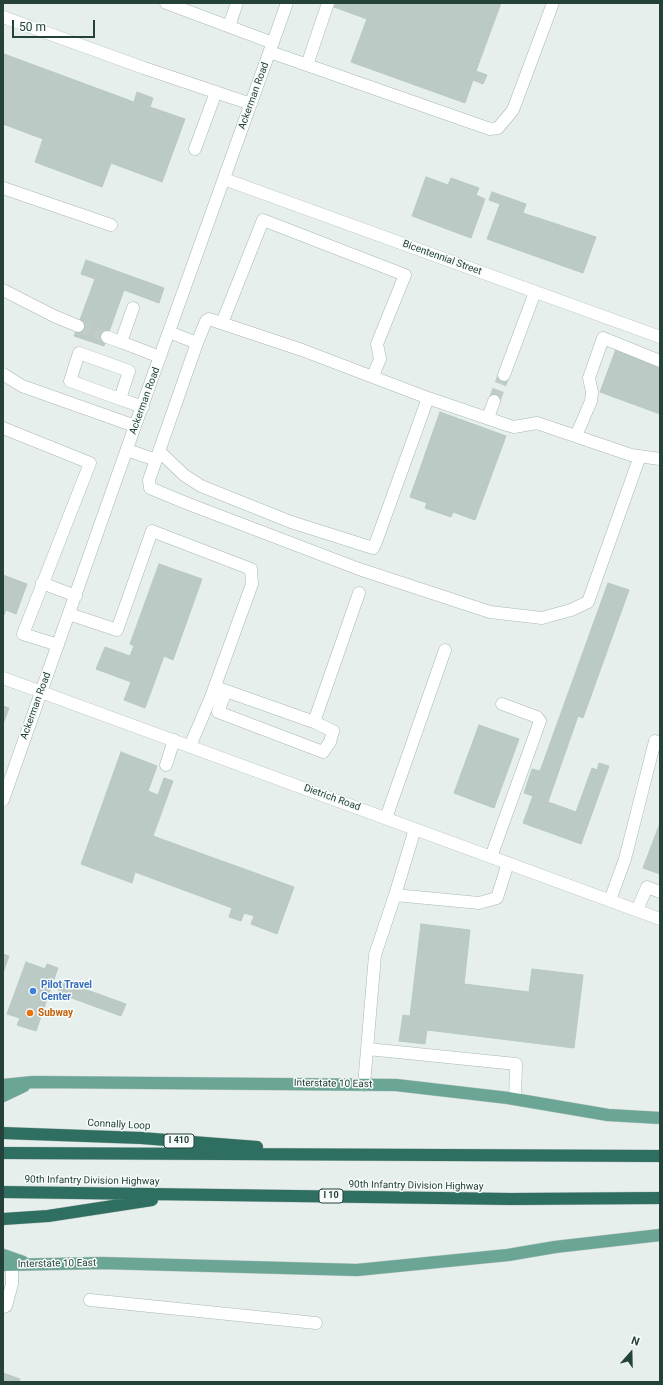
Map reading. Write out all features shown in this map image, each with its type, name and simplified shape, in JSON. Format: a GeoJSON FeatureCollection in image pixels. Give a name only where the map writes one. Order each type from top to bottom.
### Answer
{"type":"FeatureCollection","features":[{"type":"Feature","properties":{"kind":"highway","name":"Connally Loop"},"geometry":{"type":"LineString","coordinates":[[3,1133],[141,1138],[354,1155]]}},
{"type":"Feature","properties":{"kind":"highway"},"geometry":{"type":"LineString","coordinates":[[501,1156],[660,1149]]}},
{"type":"Feature","properties":{"kind":"highway"},"geometry":{"type":"LineString","coordinates":[[3,1153],[660,1156]]}},
{"type":"Feature","properties":{"kind":"highway","name":"90th Infantry Division Highway"},"geometry":{"type":"LineString","coordinates":[[3,1192],[511,1199],[660,1198]]}},
{"type":"Feature","properties":{"kind":"highway"},"geometry":{"type":"LineString","coordinates":[[3,1219],[48,1216],[186,1195]]}},
{"type":"Feature","properties":{"kind":"main road","name":"Interstate 10 East"},"geometry":{"type":"LineString","coordinates":[[3,1085],[33,1082],[396,1085],[514,1099],[608,1115],[660,1118]]}},
{"type":"Feature","properties":{"kind":"main road"},"geometry":{"type":"LineString","coordinates":[[3,1096],[33,1082]]}},
{"type":"Feature","properties":{"kind":"main road","name":"Interstate 10 East"},"geometry":{"type":"LineString","coordinates":[[8,1265],[102,1263],[357,1270],[508,1255],[555,1247],[660,1235]]}},
{"type":"Feature","properties":{"kind":"main road"},"geometry":{"type":"LineString","coordinates":[[3,1255],[32,1265]]}},
{"type":"Feature","properties":{"kind":"street"},"geometry":{"type":"LineString","coordinates":[[166,3],[229,26],[307,65],[490,129],[498,128],[514,110],[553,3]]}},
{"type":"Feature","properties":{"kind":"street"},"geometry":{"type":"LineString","coordinates":[[229,26],[237,3]]}},
{"type":"Feature","properties":{"kind":"street","name":"Ackerman Road"},"geometry":{"type":"LineString","coordinates":[[3,800],[7,776],[42,692],[135,426],[287,3]]}},
{"type":"Feature","properties":{"kind":"street"},"geometry":{"type":"LineString","coordinates":[[307,65],[328,3]]}},
{"type":"Feature","properties":{"kind":"street"},"geometry":{"type":"LineString","coordinates":[[3,17],[251,104]]}},
{"type":"Feature","properties":{"kind":"street"},"geometry":{"type":"LineString","coordinates":[[195,149],[216,92]]}},
{"type":"Feature","properties":{"kind":"street","name":"Bicentennial Street"},"geometry":{"type":"LineString","coordinates":[[224,179],[660,337]]}},
{"type":"Feature","properties":{"kind":"street"},"geometry":{"type":"LineString","coordinates":[[3,188],[111,225]]}},
{"type":"Feature","properties":{"kind":"street"},"geometry":{"type":"LineString","coordinates":[[222,323],[263,220],[405,275],[377,344],[380,359],[373,376]]}},
{"type":"Feature","properties":{"kind":"street"},"geometry":{"type":"LineString","coordinates":[[3,290],[54,316],[78,326]]}},
{"type":"Feature","properties":{"kind":"street"},"geometry":{"type":"LineString","coordinates":[[504,375],[535,292]]}},
{"type":"Feature","properties":{"kind":"street"},"geometry":{"type":"LineString","coordinates":[[121,342],[133,308]]}},
{"type":"Feature","properties":{"kind":"street"},"geometry":{"type":"LineString","coordinates":[[640,456],[588,602],[571,610],[542,618],[490,612],[359,569],[166,496],[150,488],[149,480],[197,343],[206,322],[212,319],[373,376],[428,398],[514,427],[538,424],[631,455],[640,456],[660,459]]}},
{"type":"Feature","properties":{"kind":"street"},"geometry":{"type":"LineString","coordinates":[[169,332],[197,343]]}},
{"type":"Feature","properties":{"kind":"street"},"geometry":{"type":"LineString","coordinates":[[107,337],[160,357]]}},
{"type":"Feature","properties":{"kind":"street"},"geometry":{"type":"LineString","coordinates":[[576,436],[590,401],[592,392],[589,378],[603,338],[660,361]]}},
{"type":"Feature","properties":{"kind":"street"},"geometry":{"type":"LineString","coordinates":[[120,399],[129,371],[79,353],[70,381],[120,399],[143,407]]}},
{"type":"Feature","properties":{"kind":"street"},"geometry":{"type":"LineString","coordinates":[[3,374],[22,386],[135,426]]}},
{"type":"Feature","properties":{"kind":"street"},"geometry":{"type":"LineString","coordinates":[[127,450],[158,456],[201,486],[291,522],[372,548],[376,542],[428,398]]}},
{"type":"Feature","properties":{"kind":"street"},"geometry":{"type":"LineString","coordinates":[[488,418],[494,401]]}},
{"type":"Feature","properties":{"kind":"street"},"geometry":{"type":"LineString","coordinates":[[3,428],[90,463],[23,634],[58,645]]}},
{"type":"Feature","properties":{"kind":"street"},"geometry":{"type":"LineString","coordinates":[[69,614],[117,630],[152,531],[251,569],[252,584],[220,689],[190,746]]}},
{"type":"Feature","properties":{"kind":"street"},"geometry":{"type":"LineString","coordinates":[[42,583],[76,596]]}},
{"type":"Feature","properties":{"kind":"street"},"geometry":{"type":"LineString","coordinates":[[314,722],[359,593]]}},
{"type":"Feature","properties":{"kind":"street"},"geometry":{"type":"LineString","coordinates":[[386,818],[445,650]]}},
{"type":"Feature","properties":{"kind":"street","name":"Dietrich Road"},"geometry":{"type":"LineString","coordinates":[[3,678],[660,919]]}},
{"type":"Feature","properties":{"kind":"street"},"geometry":{"type":"LineString","coordinates":[[220,689],[314,722],[333,731],[330,742],[323,752],[218,712],[220,689]]}},
{"type":"Feature","properties":{"kind":"street"},"geometry":{"type":"LineString","coordinates":[[491,857],[540,721],[537,716],[502,704]]}},
{"type":"Feature","properties":{"kind":"street"},"geometry":{"type":"LineString","coordinates":[[166,765],[174,740]]}},
{"type":"Feature","properties":{"kind":"street"},"geometry":{"type":"LineString","coordinates":[[610,900],[624,859],[655,742]]}},
{"type":"Feature","properties":{"kind":"street"},"geometry":{"type":"LineString","coordinates":[[364,1085],[375,955],[415,828]]}},
{"type":"Feature","properties":{"kind":"street"},"geometry":{"type":"LineString","coordinates":[[395,895],[479,903],[497,898],[508,863]]}},
{"type":"Feature","properties":{"kind":"street"},"geometry":{"type":"LineString","coordinates":[[637,910],[647,887],[660,892]]}},
{"type":"Feature","properties":{"kind":"street"},"geometry":{"type":"LineString","coordinates":[[368,1049],[516,1064],[514,1099]]}},
{"type":"Feature","properties":{"kind":"street"},"geometry":{"type":"LineString","coordinates":[[3,1307],[6,1306],[12,1284],[8,1265]]}},
{"type":"Feature","properties":{"kind":"street"},"geometry":{"type":"LineString","coordinates":[[90,1300],[316,1323]]}},
{"type":"Feature","properties":{"kind":"building"},"geometry":{"type":"Polygon","coordinates":[[[336,3],[501,3],[476,71],[487,75],[483,84],[473,80],[465,103],[351,62],[367,19],[334,7],[336,3]]]}},
{"type":"Feature","properties":{"kind":"building"},"geometry":{"type":"Polygon","coordinates":[[[4,54],[134,102],[137,92],[153,98],[150,107],[185,119],[162,182],[111,163],[102,187],[35,162],[43,139],[3,124],[4,54]]]}},
{"type":"Feature","properties":{"kind":"building"},"geometry":{"type":"Polygon","coordinates":[[[426,177],[448,185],[451,178],[479,188],[476,195],[485,199],[471,238],[412,216],[426,177]]]}},
{"type":"Feature","properties":{"kind":"building"},"geometry":{"type":"Polygon","coordinates":[[[492,192],[526,204],[523,213],[596,237],[583,273],[487,239],[500,204],[489,200],[492,192]]]}},
{"type":"Feature","properties":{"kind":"building"},"geometry":{"type":"Polygon","coordinates":[[[86,260],[164,288],[159,303],[124,290],[104,346],[74,336],[95,279],[81,274],[86,260]]]}},
{"type":"Feature","properties":{"kind":"building"},"geometry":{"type":"Polygon","coordinates":[[[616,349],[660,365],[660,414],[600,392],[616,349]]]}},
{"type":"Feature","properties":{"kind":"building"},"geometry":{"type":"Polygon","coordinates":[[[440,412],[506,436],[475,520],[453,512],[451,517],[425,508],[427,503],[410,497],[440,412]]]}},
{"type":"Feature","properties":{"kind":"building"},"geometry":{"type":"Polygon","coordinates":[[[159,564],[202,579],[173,660],[164,656],[145,708],[124,700],[131,682],[96,669],[105,647],[130,656],[134,646],[130,644],[159,564]]]}},
{"type":"Feature","properties":{"kind":"building"},"geometry":{"type":"Polygon","coordinates":[[[3,575],[27,584],[16,614],[6,610],[3,617],[3,575]]]}},
{"type":"Feature","properties":{"kind":"building"},"geometry":{"type":"Polygon","coordinates":[[[608,583],[629,590],[583,718],[578,716],[548,802],[576,812],[592,768],[597,770],[599,763],[609,766],[581,844],[523,823],[533,796],[524,793],[532,769],[540,771],[608,583]]]}},
{"type":"Feature","properties":{"kind":"building"},"geometry":{"type":"Polygon","coordinates":[[[3,706],[9,708],[3,724],[3,706]]]}},
{"type":"Feature","properties":{"kind":"building"},"geometry":{"type":"Polygon","coordinates":[[[479,725],[519,739],[494,808],[454,793],[479,725]]]}},
{"type":"Feature","properties":{"kind":"building"},"geometry":{"type":"Polygon","coordinates":[[[121,752],[157,766],[148,791],[158,795],[164,778],[173,781],[153,836],[294,887],[277,934],[251,924],[254,916],[244,913],[241,921],[229,917],[232,908],[135,872],[132,883],[81,864],[121,752]]]}},
{"type":"Feature","properties":{"kind":"building"},"geometry":{"type":"Polygon","coordinates":[[[660,823],[660,874],[643,868],[660,823]]]}},
{"type":"Feature","properties":{"kind":"building"},"geometry":{"type":"Polygon","coordinates":[[[421,924],[470,930],[464,984],[529,992],[532,969],[583,975],[574,1048],[427,1030],[425,1044],[399,1041],[403,1015],[410,1016],[421,924]]]}},
{"type":"Feature","properties":{"kind":"building"},"geometry":{"type":"Polygon","coordinates":[[[3,954],[9,956],[3,973],[3,954]]]}},
{"type":"Feature","properties":{"kind":"building","name":"Pilot Travel Center"},"geometry":{"type":"Polygon","coordinates":[[[26,962],[45,969],[47,964],[58,968],[36,1031],[17,1025],[20,1018],[7,1014],[26,962]]]}},
{"type":"Feature","properties":{"kind":"building"},"geometry":{"type":"Polygon","coordinates":[[[62,981],[126,1004],[121,1016],[58,993],[62,981]]]}},
{"type":"Feature","properties":{"kind":"building"},"geometry":{"type":"Polygon","coordinates":[[[3,1373],[20,1379],[19,1382],[3,1382],[3,1373]]]}},
{"type":"Feature","properties":{"kind":"tunnel"},"geometry":{"type":"LineString","coordinates":[[78,326],[107,337]]}},
{"type":"Feature","properties":{"kind":"tunnel"},"geometry":{"type":"LineString","coordinates":[[494,401],[504,375]]}},
{"type":"Feature","properties":{"kind":"place","name":"Pilot Travel Center"},"geometry":{"type":"Point","coordinates":[33,991]}},
{"type":"Feature","properties":{"kind":"place","name":"Subway"},"geometry":{"type":"Point","coordinates":[30,1013]}}]}
